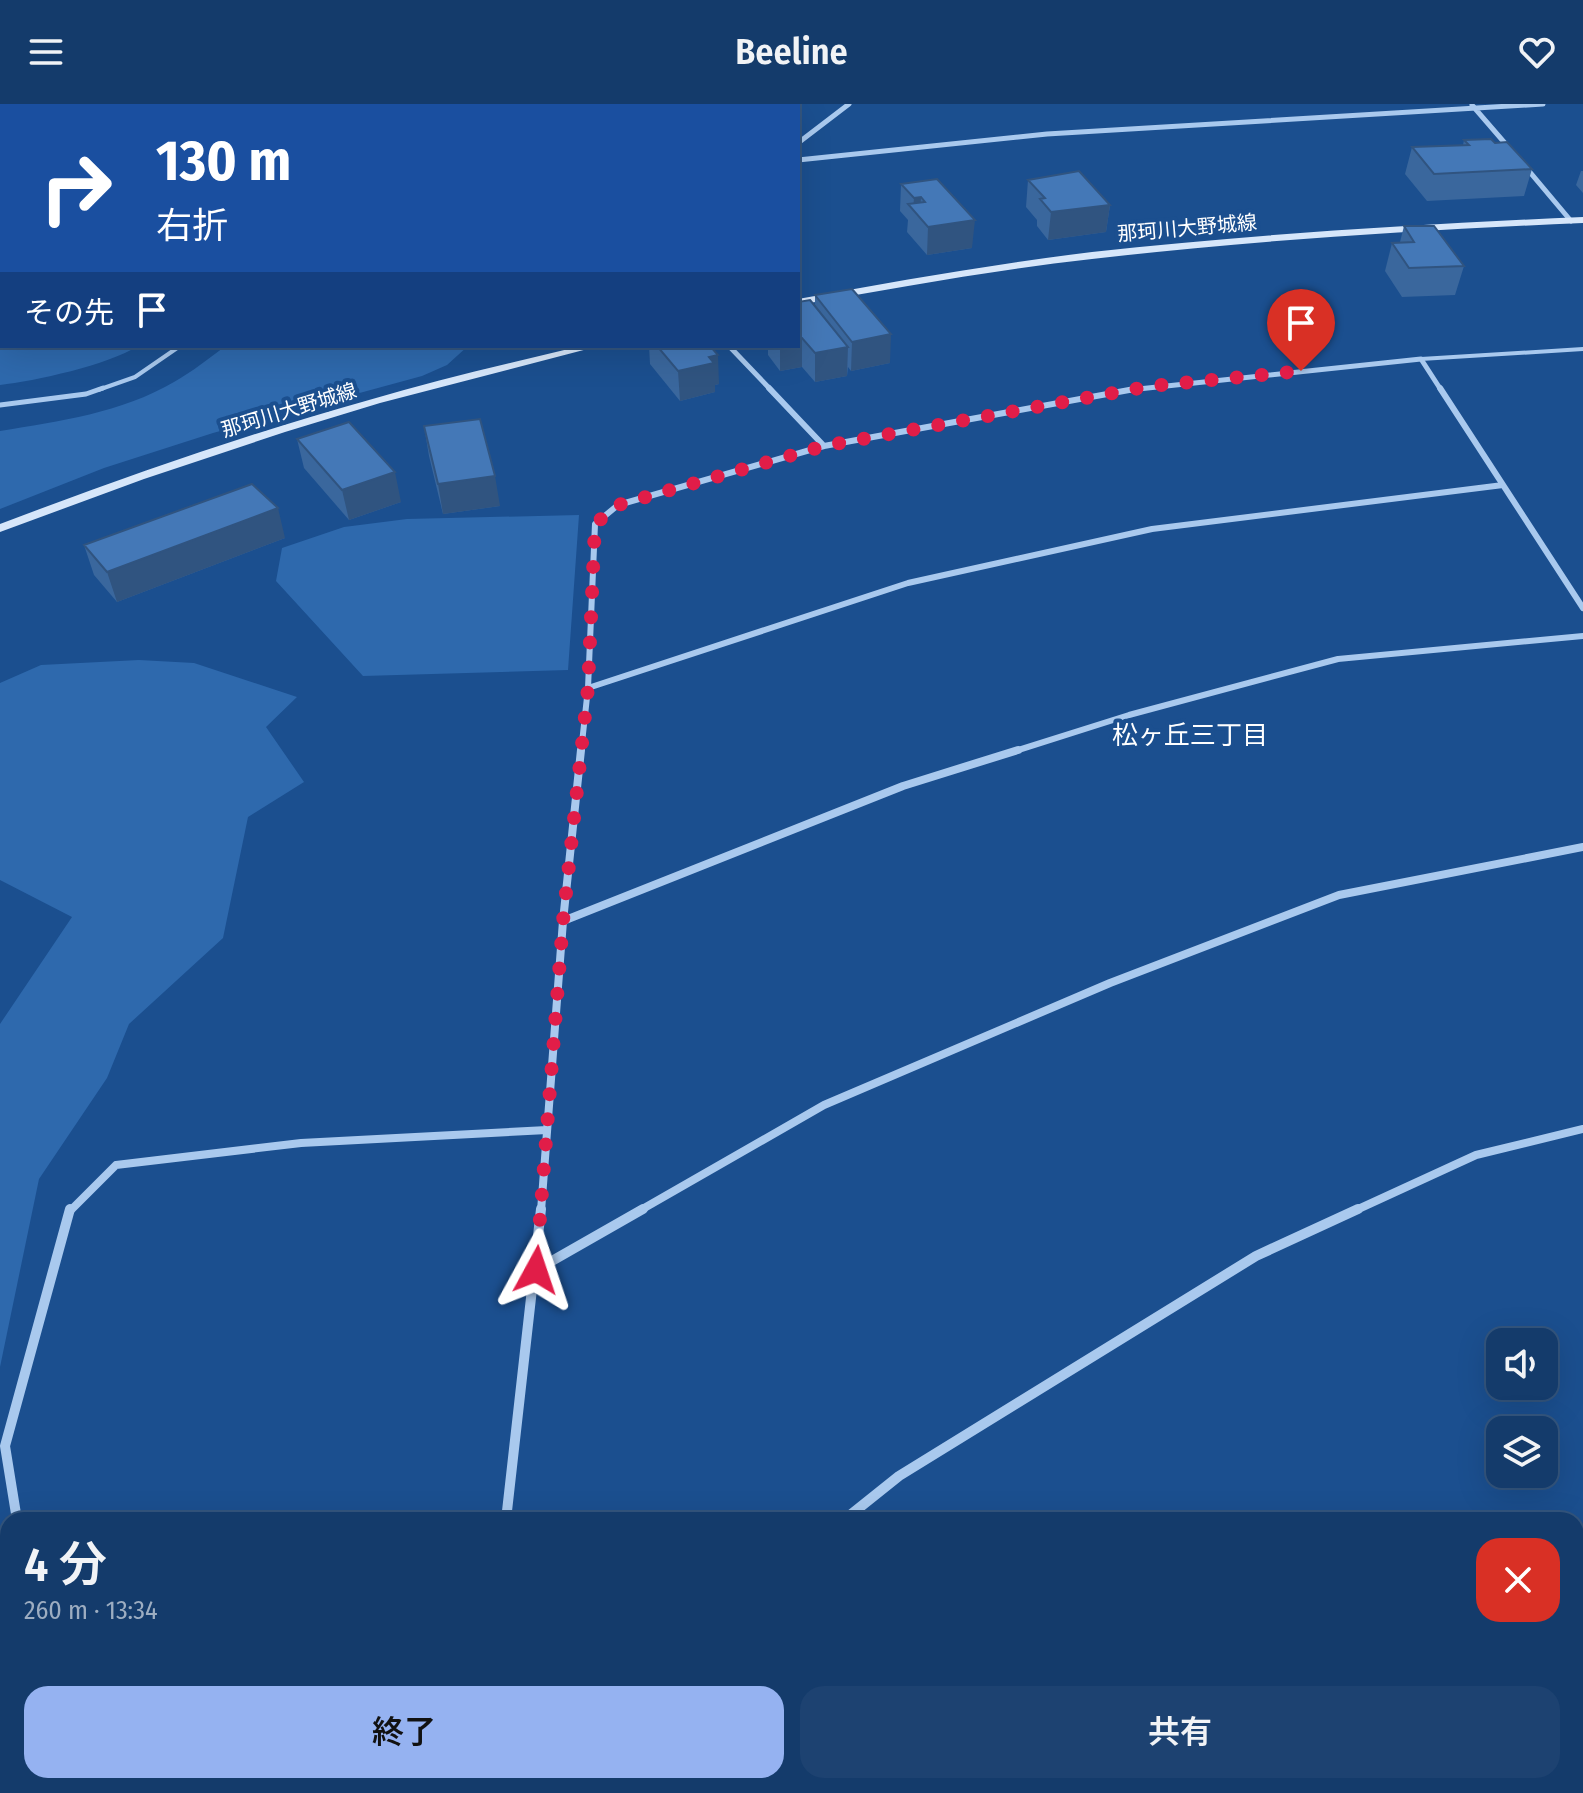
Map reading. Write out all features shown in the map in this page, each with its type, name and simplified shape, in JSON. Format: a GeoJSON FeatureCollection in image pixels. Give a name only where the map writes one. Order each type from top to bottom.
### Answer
{"type":"FeatureCollection","features":[{"type":"Feature","properties":{"kind":"main road","name":"那珂川大野城線"},"geometry":{"type":"LineString","coordinates":[[800,302],[945,276],[1133,251],[1329,233],[1583,220]]}},
{"type":"Feature","properties":{"kind":"main road"},"geometry":{"type":"LineString","coordinates":[[1571,221],[1583,235]]}},
{"type":"Feature","properties":{"kind":"main road","name":"那珂川大野城線"},"geometry":{"type":"LineString","coordinates":[[0,528],[78,498],[283,429],[376,401],[586,348]]}},
{"type":"Feature","properties":{"kind":"street"},"geometry":{"type":"LineString","coordinates":[[800,141],[849,104]]}},
{"type":"Feature","properties":{"kind":"street"},"geometry":{"type":"LineString","coordinates":[[800,160],[1047,134],[1472,105],[1543,104]]}},
{"type":"Feature","properties":{"kind":"street"},"geometry":{"type":"LineString","coordinates":[[1472,105],[1512,152]]}},
{"type":"Feature","properties":{"kind":"street"},"geometry":{"type":"LineString","coordinates":[[1522,163],[1571,221]]}},
{"type":"Feature","properties":{"kind":"street"},"geometry":{"type":"LineString","coordinates":[[731,348],[824,446]]}},
{"type":"Feature","properties":{"kind":"street"},"geometry":{"type":"LineString","coordinates":[[507,1512],[536,1270],[563,921],[588,688],[595,524],[618,505],[824,446],[1151,386],[1421,359],[1583,608]]}},
{"type":"Feature","properties":{"kind":"street"},"geometry":{"type":"LineString","coordinates":[[588,688],[923,579],[1152,529],[1503,485]]}},
{"type":"Feature","properties":{"kind":"street"},"geometry":{"type":"LineString","coordinates":[[563,921],[903,786],[1129,715],[1338,659],[1583,636]]}},
{"type":"Feature","properties":{"kind":"street"},"geometry":{"type":"LineString","coordinates":[[536,1270],[824,1105],[1110,983],[1339,895],[1583,847]]}},
{"type":"Feature","properties":{"kind":"street"},"geometry":{"type":"LineString","coordinates":[[854,1512],[899,1476],[1256,1256],[1476,1155],[1583,1129]]}},
{"type":"Feature","properties":{"kind":"street"},"geometry":{"type":"LineString","coordinates":[[16,1512],[5,1446],[71,1207],[116,1165],[301,1143],[547,1130]]}},
{"type":"Feature","properties":{"kind":"lane"},"geometry":{"type":"LineString","coordinates":[[0,405],[98,390],[135,377],[177,348]]}},
{"type":"Feature","properties":{"kind":"lane"},"geometry":{"type":"LineString","coordinates":[[1421,359],[1583,349]]}},
{"type":"Feature","properties":{"kind":"shaded area"},"geometry":{"type":"Polygon","coordinates":[[[0,348],[134,348],[90,366],[0,385],[0,348]]]}},
{"type":"Feature","properties":{"kind":"shaded area"},"geometry":{"type":"Polygon","coordinates":[[[223,348],[466,348],[447,365],[422,376],[213,433],[104,468],[0,509],[0,431],[111,408],[154,393],[223,348]]]}},
{"type":"Feature","properties":{"kind":"shaded area"},"geometry":{"type":"Polygon","coordinates":[[[579,515],[568,670],[363,676],[276,581],[282,548],[344,527],[407,519],[579,515]]]}},
{"type":"Feature","properties":{"kind":"shaded area"},"geometry":{"type":"Polygon","coordinates":[[[139,660],[194,663],[297,697],[266,727],[304,782],[248,817],[223,938],[129,1024],[107,1078],[39,1179],[0,1367],[0,1024],[72,917],[0,880],[0,683],[41,665],[139,660]]]}},
{"type":"Feature","properties":{"kind":"building"},"geometry":{"type":"Polygon","coordinates":[[[1491,139],[1495,143],[1507,142],[1532,169],[1434,174],[1412,147],[1469,145],[1464,140],[1491,139]]]}},
{"type":"Feature","properties":{"kind":"building"},"geometry":{"type":"Polygon","coordinates":[[[1079,171],[1110,205],[1051,212],[1040,199],[1045,198],[1028,180],[1079,171]]]}},
{"type":"Feature","properties":{"kind":"building"},"geometry":{"type":"Polygon","coordinates":[[[937,179],[975,220],[928,227],[908,204],[925,202],[921,197],[914,198],[901,184],[937,179]]]}},
{"type":"Feature","properties":{"kind":"building"},"geometry":{"type":"Polygon","coordinates":[[[1404,226],[1434,226],[1464,266],[1409,268],[1392,243],[1414,242],[1404,226]]]}},
{"type":"Feature","properties":{"kind":"building"},"geometry":{"type":"Polygon","coordinates":[[[852,289],[891,334],[852,342],[815,295],[852,289]]]}},
{"type":"Feature","properties":{"kind":"building"},"geometry":{"type":"Polygon","coordinates":[[[810,300],[848,347],[815,353],[800,338],[800,302],[810,300]]]}},
{"type":"Feature","properties":{"kind":"building"},"geometry":{"type":"Polygon","coordinates":[[[659,348],[712,348],[718,355],[709,357],[714,363],[678,371],[659,348]]]}},
{"type":"Feature","properties":{"kind":"building"},"geometry":{"type":"Polygon","coordinates":[[[480,419],[495,476],[438,484],[424,426],[480,419]]]}},
{"type":"Feature","properties":{"kind":"building"},"geometry":{"type":"Polygon","coordinates":[[[349,422],[395,472],[342,490],[297,439],[349,422]]]}},
{"type":"Feature","properties":{"kind":"building"},"geometry":{"type":"Polygon","coordinates":[[[252,484],[278,508],[107,572],[84,545],[252,484]]]}},
{"type":"Feature","properties":{"kind":"district","name":"松ヶ丘三丁目"},"geometry":{"type":"Point","coordinates":[1190,735]}},
{"type":"Feature","properties":{"kind":"route"},"geometry":{"type":"LineString","coordinates":[[536,1270],[563,921],[588,688],[595,524],[618,505],[824,446],[1151,386],[1301,371]]}}]}
